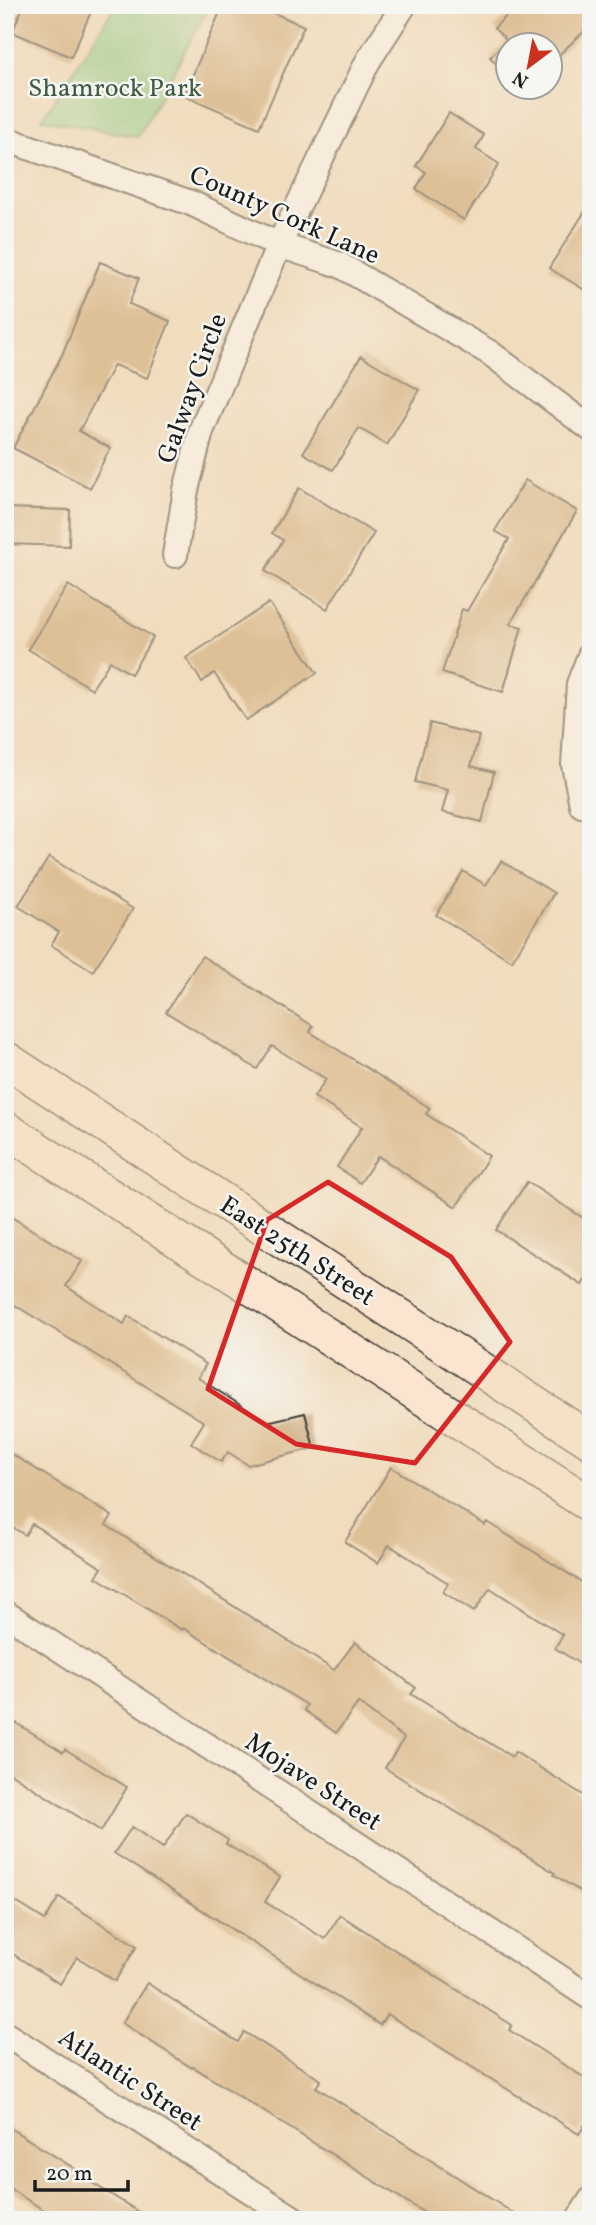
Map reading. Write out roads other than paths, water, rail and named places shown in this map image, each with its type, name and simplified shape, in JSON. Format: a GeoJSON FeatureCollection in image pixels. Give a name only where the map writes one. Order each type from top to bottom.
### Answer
{"type":"FeatureCollection","features":[{"type":"Feature","properties":{"kind":"street","name":"Galway Circle"},"geometry":{"type":"LineString","coordinates":[[175,555],[186,490],[201,431],[279,246],[368,61],[404,5]]}},
{"type":"Feature","properties":{"kind":"street","name":"County Cork Lane"},"geometry":{"type":"LineString","coordinates":[[5,139],[191,202],[279,246],[340,265],[490,353],[591,429]]}},
{"type":"Feature","properties":{"kind":"street"},"geometry":{"type":"LineString","coordinates":[[582,805],[574,765],[578,697],[579,684],[591,653]]}},
{"type":"Feature","properties":{"kind":"street","name":"East 25th Street"},"geometry":{"type":"LineString","coordinates":[[5,1059],[591,1441]]}},
{"type":"Feature","properties":{"kind":"street"},"geometry":{"type":"LineString","coordinates":[[5,1129],[591,1505]]}},
{"type":"Feature","properties":{"kind":"street","name":"Mojave Street"},"geometry":{"type":"LineString","coordinates":[[5,1614],[591,1998]]}},
{"type":"Feature","properties":{"kind":"street","name":"Atlantic Street"},"geometry":{"type":"LineString","coordinates":[[5,2034],[296,2220]]}},
{"type":"Feature","properties":{"kind":"street"},"geometry":{"type":"LineString","coordinates":[[578,2220],[591,2200]]}},
{"type":"Feature","properties":{"kind":"park label","name":"Shamrock Park"},"geometry":{"type":"Point","coordinates":[115,87]}}]}
